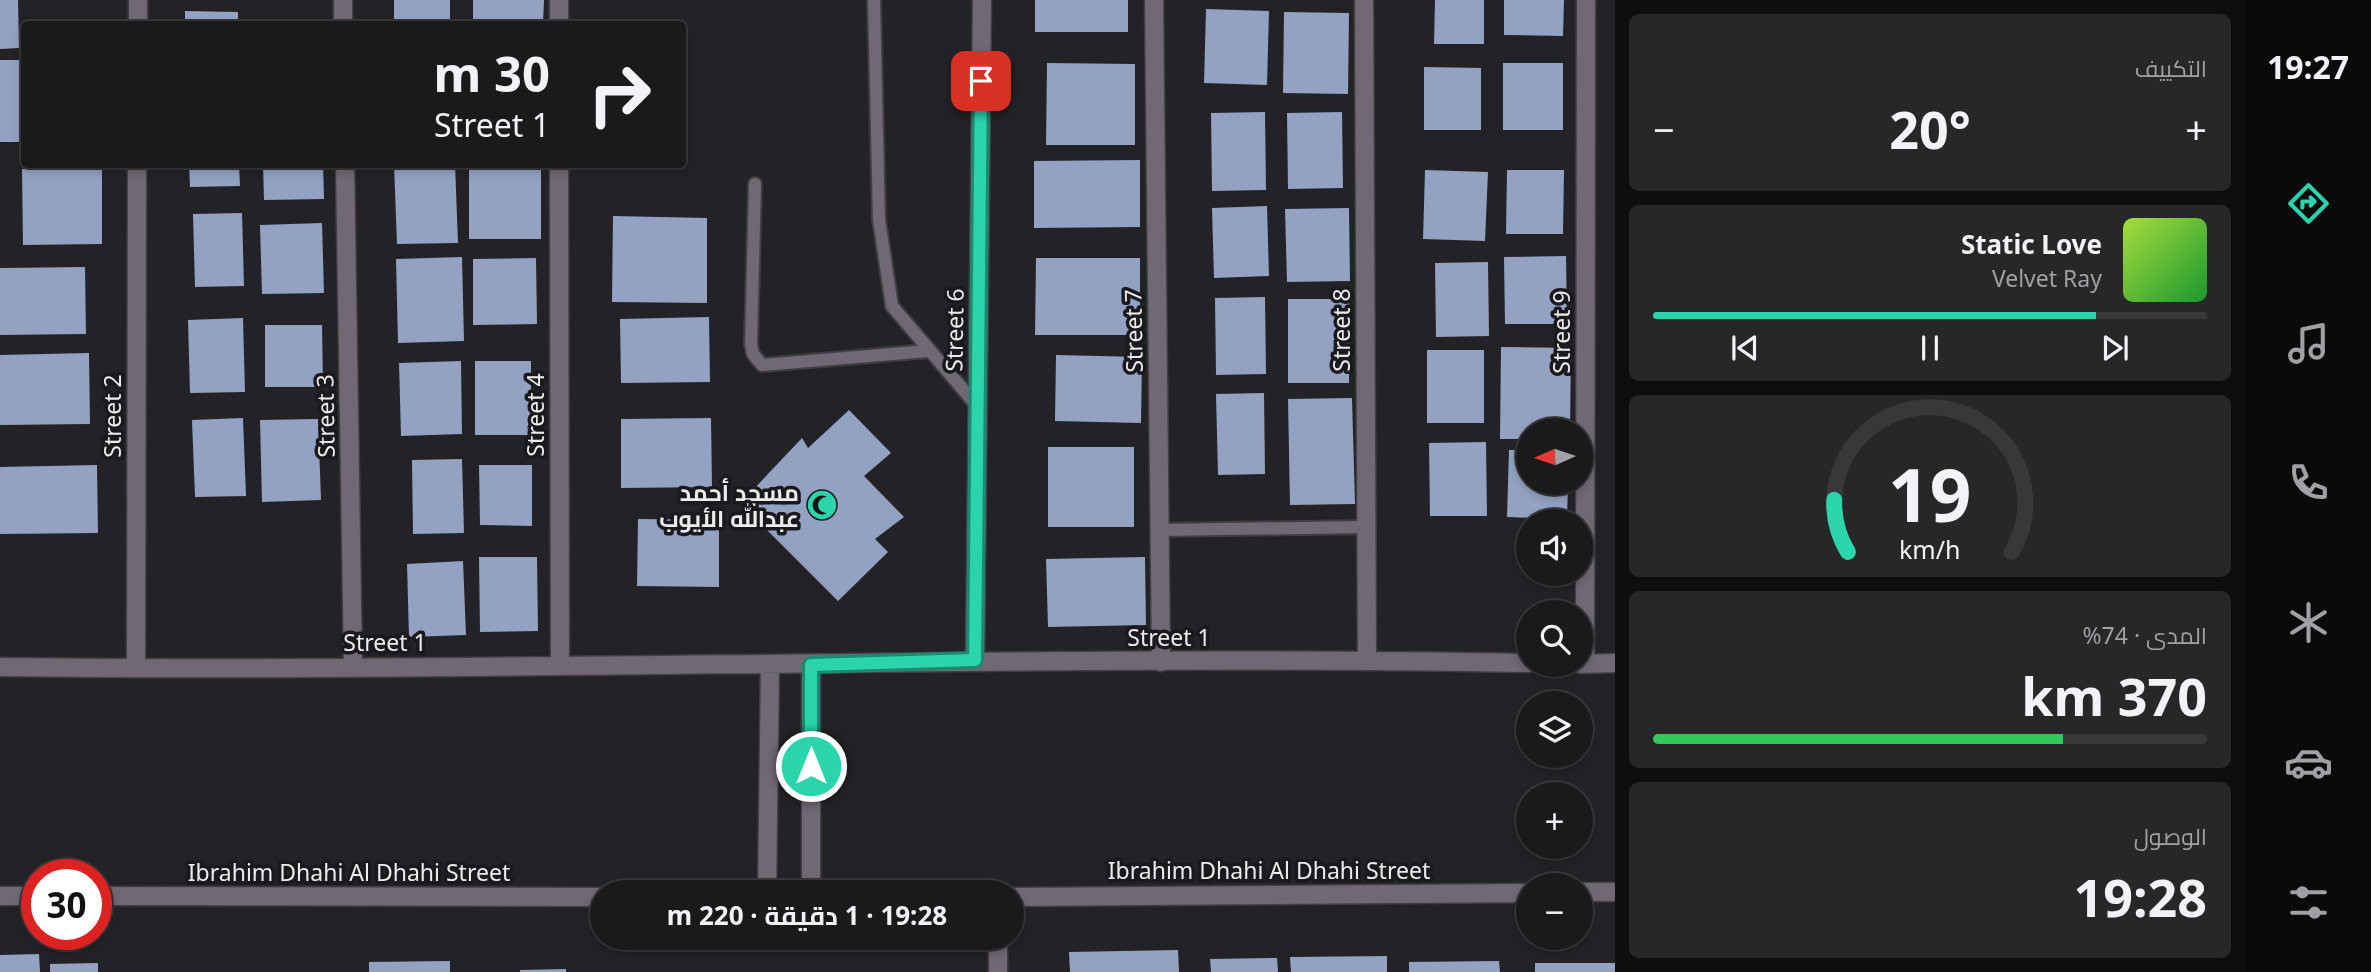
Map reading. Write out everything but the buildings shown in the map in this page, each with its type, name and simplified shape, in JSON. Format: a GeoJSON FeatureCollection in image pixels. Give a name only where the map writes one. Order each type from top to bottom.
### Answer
{"type":"FeatureCollection","features":[{"type":"Feature","properties":{"kind":"street"},"geometry":{"type":"LineString","coordinates":[[138,0],[138,21]]}},
{"type":"Feature","properties":{"kind":"street"},"geometry":{"type":"LineString","coordinates":[[343,0],[343,21]]}},
{"type":"Feature","properties":{"kind":"street"},"geometry":{"type":"LineString","coordinates":[[559,0],[559,21]]}},
{"type":"Feature","properties":{"kind":"street","name":"Street 6"},"geometry":{"type":"LineString","coordinates":[[975,660],[982,0]]}},
{"type":"Feature","properties":{"kind":"street","name":"Street 7"},"geometry":{"type":"LineString","coordinates":[[1154,0],[1161,662]]}},
{"type":"Feature","properties":{"kind":"street","name":"Street 8"},"geometry":{"type":"LineString","coordinates":[[1364,0],[1367,660]]}},
{"type":"Feature","properties":{"kind":"street","name":"Street 9"},"geometry":{"type":"LineString","coordinates":[[1583,600],[1586,0]]}},
{"type":"Feature","properties":{"kind":"street","name":"Street 2"},"geometry":{"type":"LineString","coordinates":[[136,668],[137,168]]}},
{"type":"Feature","properties":{"kind":"street","name":"Street 3"},"geometry":{"type":"LineString","coordinates":[[345,168],[353,667]]}},
{"type":"Feature","properties":{"kind":"street","name":"Street 4"},"geometry":{"type":"LineString","coordinates":[[559,168],[560,666]]}},
{"type":"Feature","properties":{"kind":"street","name":"Street 1"},"geometry":{"type":"LineString","coordinates":[[0,667],[811,665],[975,660],[1516,663]]}},
{"type":"Feature","properties":{"kind":"street"},"geometry":{"type":"LineString","coordinates":[[1593,664],[1615,663]]}},
{"type":"Feature","properties":{"kind":"street"},"geometry":{"type":"LineString","coordinates":[[767,880],[771,665]]}},
{"type":"Feature","properties":{"kind":"street"},"geometry":{"type":"LineString","coordinates":[[811,665],[811,880]]}},
{"type":"Feature","properties":{"kind":"street"},"geometry":{"type":"LineString","coordinates":[[1593,892],[1615,892]]}},
{"type":"Feature","properties":{"kind":"street","name":"Ibrahim Dhahi Al Dhahi Street"},"geometry":{"type":"LineString","coordinates":[[1024,897],[1516,893]]}},
{"type":"Feature","properties":{"kind":"street"},"geometry":{"type":"LineString","coordinates":[[0,896],[21,896]]}},
{"type":"Feature","properties":{"kind":"street","name":"Ibrahim Dhahi Al Dhahi Street"},"geometry":{"type":"LineString","coordinates":[[112,896],[590,897]]}},
{"type":"Feature","properties":{"kind":"street"},"geometry":{"type":"LineString","coordinates":[[998,950],[998,972]]}},
{"type":"Feature","properties":{"kind":"lane"},"geometry":{"type":"LineString","coordinates":[[874,0],[879,220],[892,306],[978,407]]}},
{"type":"Feature","properties":{"kind":"lane"},"geometry":{"type":"LineString","coordinates":[[755,184],[751,344],[753,354],[762,365],[928,351]]}},
{"type":"Feature","properties":{"kind":"lane"},"geometry":{"type":"LineString","coordinates":[[1159,530],[1367,527]]}},
{"type":"Feature","properties":{"kind":"place","name":"مسجد أحمد عبدالله الأيوب"},"geometry":{"type":"Point","coordinates":[822,505]}},
{"type":"Feature","properties":{"kind":"route"},"geometry":{"type":"LineString","coordinates":[[811,766],[811,665],[975,660],[981,81]]}}]}
